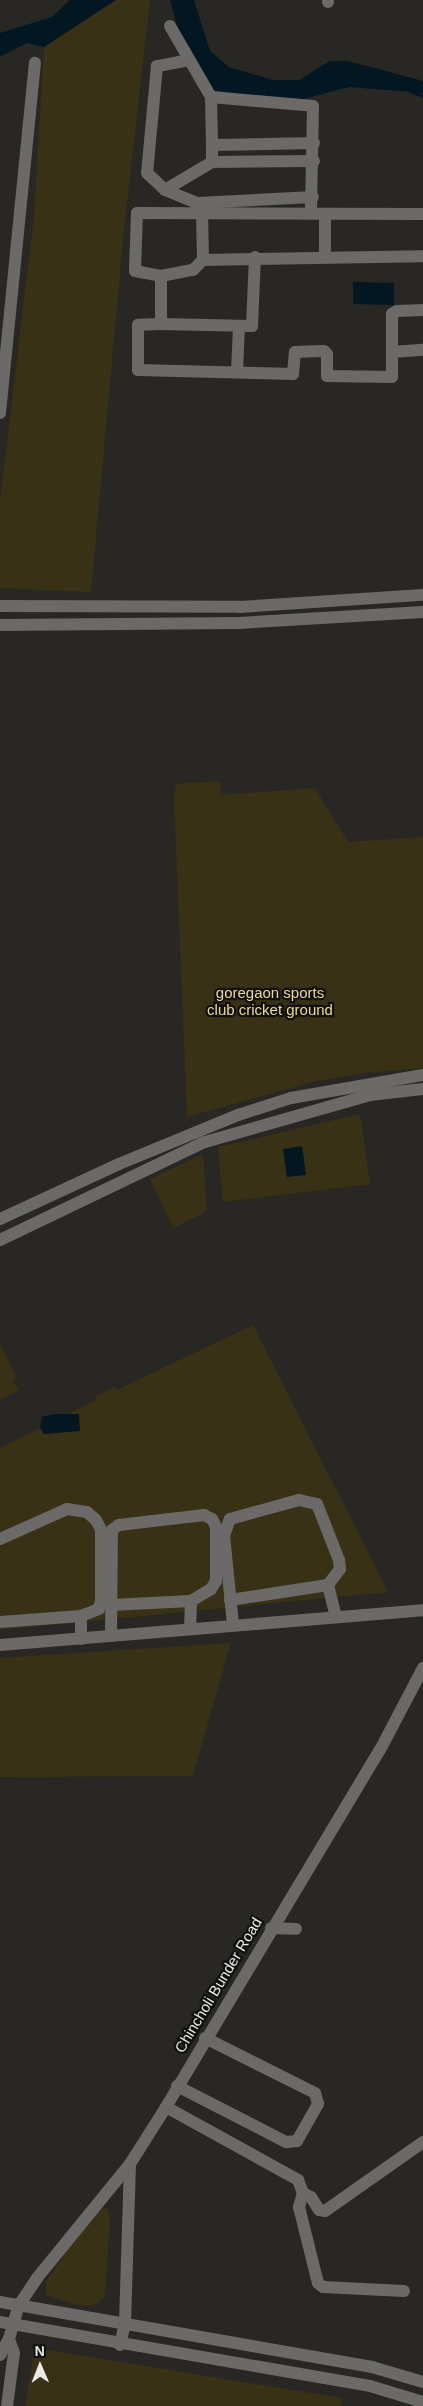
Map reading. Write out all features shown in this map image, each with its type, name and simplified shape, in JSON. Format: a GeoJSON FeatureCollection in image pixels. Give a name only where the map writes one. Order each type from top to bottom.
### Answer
{"type":"FeatureCollection","features":[{"type":"Feature","properties":{"kind":"street"},"geometry":{"type":"LineString","coordinates":[[170,26],[211,97],[212,162]]}},
{"type":"Feature","properties":{"kind":"street"},"geometry":{"type":"LineString","coordinates":[[189,60],[157,66],[147,173],[165,190],[198,203],[312,197]]}},
{"type":"Feature","properties":{"kind":"street"},"geometry":{"type":"LineString","coordinates":[[0,413],[35,63]]}},
{"type":"Feature","properties":{"kind":"street"},"geometry":{"type":"LineString","coordinates":[[211,97],[313,106],[314,161],[311,214]]}},
{"type":"Feature","properties":{"kind":"street"},"geometry":{"type":"LineString","coordinates":[[212,145],[314,143]]}},
{"type":"Feature","properties":{"kind":"street"},"geometry":{"type":"LineString","coordinates":[[165,190],[212,162],[314,161]]}},
{"type":"Feature","properties":{"kind":"street"},"geometry":{"type":"LineString","coordinates":[[423,214],[137,213],[135,271],[161,276],[193,270],[203,260],[255,257],[423,256]]}},
{"type":"Feature","properties":{"kind":"street"},"geometry":{"type":"LineString","coordinates":[[202,213],[203,260]]}},
{"type":"Feature","properties":{"kind":"street"},"geometry":{"type":"LineString","coordinates":[[325,214],[325,256]]}},
{"type":"Feature","properties":{"kind":"street"},"geometry":{"type":"LineString","coordinates":[[255,257],[252,326],[138,325],[138,370],[293,374],[295,352],[324,351],[327,354],[327,376],[392,378],[392,314],[397,311],[423,310]]}},
{"type":"Feature","properties":{"kind":"street"},"geometry":{"type":"LineString","coordinates":[[161,276],[161,324]]}},
{"type":"Feature","properties":{"kind":"street"},"geometry":{"type":"LineString","coordinates":[[237,372],[239,326]]}},
{"type":"Feature","properties":{"kind":"street"},"geometry":{"type":"LineString","coordinates":[[392,352],[423,350]]}},
{"type":"Feature","properties":{"kind":"street"},"geometry":{"type":"LineString","coordinates":[[0,606],[240,607],[423,594]]}},
{"type":"Feature","properties":{"kind":"street"},"geometry":{"type":"LineString","coordinates":[[373,598],[374,616]]}},
{"type":"Feature","properties":{"kind":"street"},"geometry":{"type":"LineString","coordinates":[[122,607],[123,623]]}},
{"type":"Feature","properties":{"kind":"street"},"geometry":{"type":"LineString","coordinates":[[239,623],[240,607]]}},
{"type":"Feature","properties":{"kind":"street"},"geometry":{"type":"LineString","coordinates":[[0,625],[239,623],[423,612]]}},
{"type":"Feature","properties":{"kind":"street"},"geometry":{"type":"LineString","coordinates":[[0,1219],[194,1131],[291,1098],[423,1075]]}},
{"type":"Feature","properties":{"kind":"street"},"geometry":{"type":"LineString","coordinates":[[0,1240],[205,1142],[320,1107],[370,1095],[423,1090]]}},
{"type":"Feature","properties":{"kind":"street"},"geometry":{"type":"LineString","coordinates":[[128,1160],[137,1175]]}},
{"type":"Feature","properties":{"kind":"street"},"geometry":{"type":"LineString","coordinates":[[230,1600],[328,1585],[340,1570],[340,1560],[317,1504],[298,1500],[230,1519],[224,1536],[230,1600],[233,1624]]}},
{"type":"Feature","properties":{"kind":"street"},"geometry":{"type":"LineString","coordinates":[[0,1539],[67,1509],[87,1512],[101,1530],[101,1600],[99,1609],[81,1616],[0,1622]]}},
{"type":"Feature","properties":{"kind":"street"},"geometry":{"type":"LineString","coordinates":[[111,1605],[191,1601],[211,1589],[216,1581],[216,1527],[212,1520],[204,1515],[119,1525],[112,1530],[111,1605],[111,1636]]}},
{"type":"Feature","properties":{"kind":"street"},"geometry":{"type":"LineString","coordinates":[[328,1585],[336,1617]]}},
{"type":"Feature","properties":{"kind":"street"},"geometry":{"type":"LineString","coordinates":[[190,1628],[191,1601]]}},
{"type":"Feature","properties":{"kind":"street"},"geometry":{"type":"LineString","coordinates":[[0,1645],[81,1640],[233,1624],[423,1610]]}},
{"type":"Feature","properties":{"kind":"street"},"geometry":{"type":"LineString","coordinates":[[81,1616],[81,1640]]}},
{"type":"Feature","properties":{"kind":"street","name":"Chincholi Bunder Road"},"geometry":{"type":"LineString","coordinates":[[9,2339],[6,2323],[130,2164],[166,2107],[205,2038],[380,1750],[423,1668]]}},
{"type":"Feature","properties":{"kind":"street"},"geometry":{"type":"LineString","coordinates":[[271,1928],[296,1929]]}},
{"type":"Feature","properties":{"kind":"street"},"geometry":{"type":"LineString","coordinates":[[177,2086],[286,2142],[297,2140],[318,2104],[315,2093],[205,2038]]}},
{"type":"Feature","properties":{"kind":"street"},"geometry":{"type":"LineString","coordinates":[[166,2107],[298,2180],[303,2193],[299,2207],[318,2283],[323,2286],[404,2291]]}},
{"type":"Feature","properties":{"kind":"street"},"geometry":{"type":"LineString","coordinates":[[303,2193],[311,2197],[320,2210],[325,2211],[423,2142]]}},
{"type":"Feature","properties":{"kind":"street"},"geometry":{"type":"LineString","coordinates":[[120,2345],[125,2323],[130,2164]]}},
{"type":"Feature","properties":{"kind":"street"},"geometry":{"type":"LineString","coordinates":[[0,2302],[372,2367],[423,2382]]}},
{"type":"Feature","properties":{"kind":"street"},"geometry":{"type":"LineString","coordinates":[[6,2323],[120,2345],[370,2386],[423,2402]]}},
{"type":"Feature","properties":{"kind":"street"},"geometry":{"type":"LineString","coordinates":[[0,2355],[9,2339]]}},
{"type":"Feature","properties":{"kind":"street"},"geometry":{"type":"LineString","coordinates":[[7,2406],[14,2353],[9,2339]]}},
{"type":"Feature","properties":{"kind":"green space"},"geometry":{"type":"Polygon","coordinates":[[[116,0],[150,0],[124,229],[91,592],[0,588],[0,501],[34,216],[44,47],[116,0]]]}},
{"type":"Feature","properties":{"kind":"green space","name":"goregaon sports club cricket ground"},"geometry":{"type":"Polygon","coordinates":[[[220,781],[221,795],[315,788],[348,842],[423,837],[423,1068],[363,1073],[312,1082],[187,1117],[174,798],[176,784],[220,781]]]}},
{"type":"Feature","properties":{"kind":"green space"},"geometry":{"type":"Polygon","coordinates":[[[360,1114],[370,1184],[223,1202],[218,1147],[360,1114]]]}},
{"type":"Feature","properties":{"kind":"green space"},"geometry":{"type":"Polygon","coordinates":[[[203,1154],[207,1211],[173,1228],[150,1179],[203,1154]]]}},
{"type":"Feature","properties":{"kind":"green space"},"geometry":{"type":"Polygon","coordinates":[[[253,1325],[388,1592],[0,1630],[0,1448],[96,1400],[95,1396],[115,1387],[117,1390],[253,1325]]]}},
{"type":"Feature","properties":{"kind":"green space"},"geometry":{"type":"Polygon","coordinates":[[[0,1344],[17,1377],[13,1381],[19,1390],[0,1400],[0,1344]]]}},
{"type":"Feature","properties":{"kind":"green space"},"geometry":{"type":"Polygon","coordinates":[[[231,1643],[193,1776],[0,1777],[0,1658],[231,1643]]]}},
{"type":"Feature","properties":{"kind":"green space"},"geometry":{"type":"Polygon","coordinates":[[[107,2207],[110,2219],[105,2297],[95,2305],[80,2306],[46,2295],[46,2282],[89,2217],[107,2207]]]}},
{"type":"Feature","properties":{"kind":"green space"},"geometry":{"type":"Polygon","coordinates":[[[35,2348],[342,2398],[341,2406],[25,2406],[35,2348]]]}},
{"type":"Feature","properties":{"kind":"water"},"geometry":{"type":"Polygon","coordinates":[[[70,0],[116,0],[44,47],[27,43],[0,57],[0,33],[52,17],[70,0]]]}},
{"type":"Feature","properties":{"kind":"water"},"geometry":{"type":"Polygon","coordinates":[[[170,0],[194,0],[210,51],[229,67],[273,80],[299,80],[330,61],[348,61],[423,81],[423,93],[349,87],[292,102],[206,89],[185,55],[170,0]]]}},
{"type":"Feature","properties":{"kind":"water"},"geometry":{"type":"Polygon","coordinates":[[[353,282],[394,283],[394,305],[353,304],[353,282]]]}},
{"type":"Feature","properties":{"kind":"water"},"geometry":{"type":"Polygon","coordinates":[[[302,1146],[306,1175],[287,1177],[283,1149],[302,1146]]]}},
{"type":"Feature","properties":{"kind":"water"},"geometry":{"type":"Polygon","coordinates":[[[54,1414],[79,1414],[80,1431],[44,1434],[40,1428],[42,1417],[54,1414]]]}},
{"type":"Feature","properties":{"kind":"waterway"},"geometry":{"type":"LineString","coordinates":[[410,91],[423,96]]}}]}
